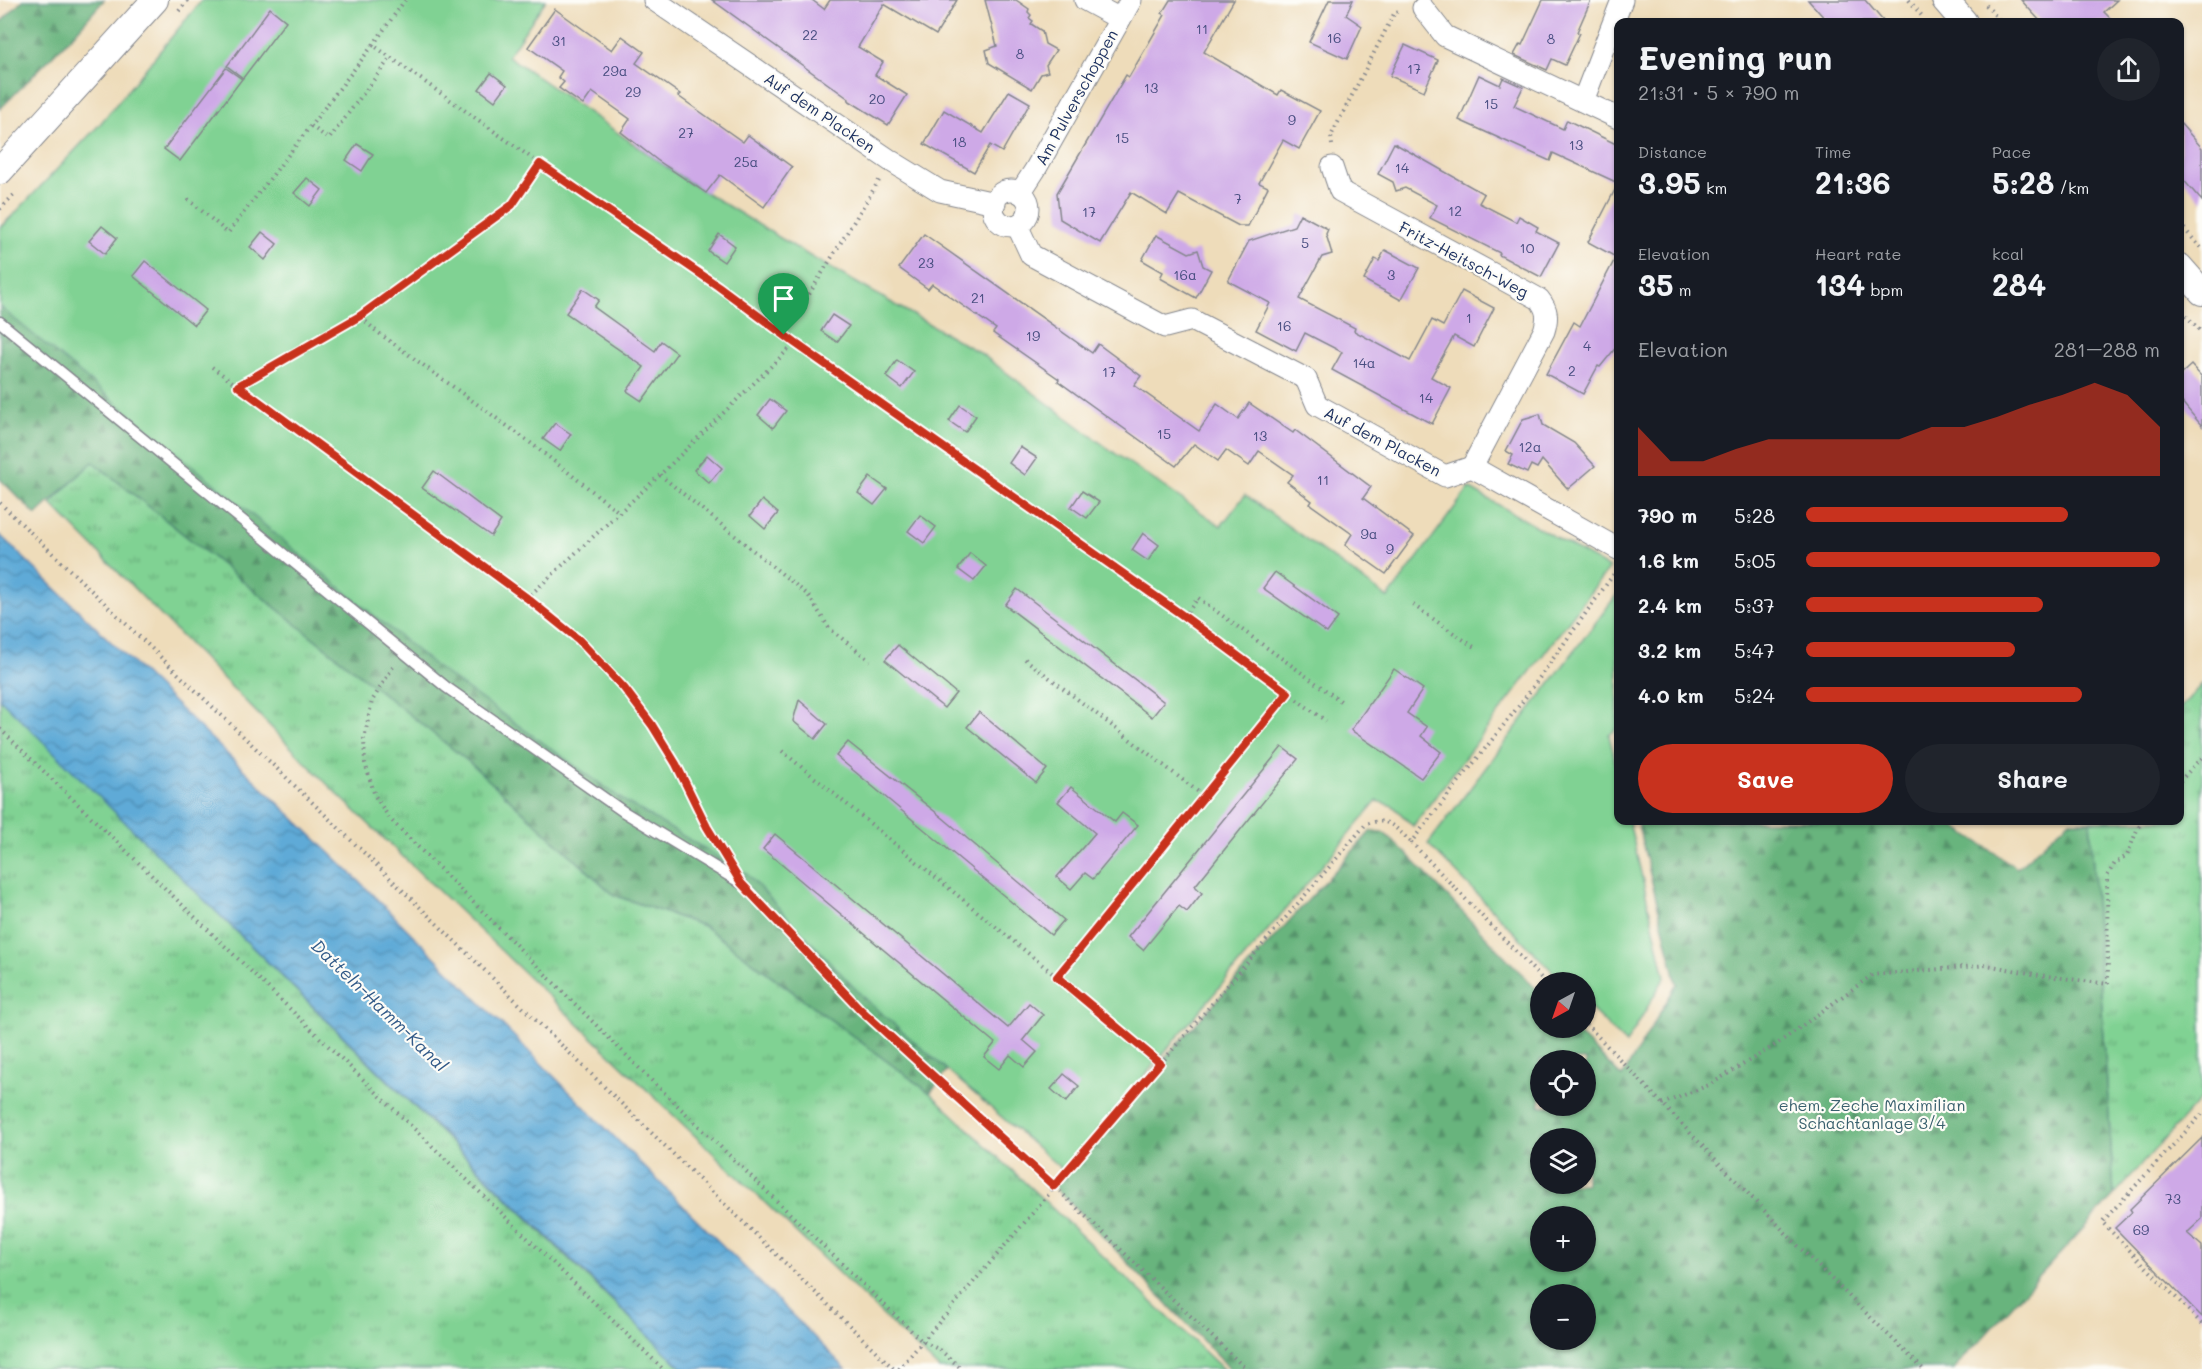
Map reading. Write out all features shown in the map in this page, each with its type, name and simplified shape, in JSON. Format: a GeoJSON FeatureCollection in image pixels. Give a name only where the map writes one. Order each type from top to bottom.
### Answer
{"type":"FeatureCollection","features":[{"type":"Feature","properties":{"kind":"street"},"geometry":{"type":"LineString","coordinates":[[0,171],[155,0]]}},
{"type":"Feature","properties":{"kind":"street","name":"Auf dem Placken"},"geometry":{"type":"LineString","coordinates":[[654,0],[891,161],[940,191],[995,203]]}},
{"type":"Feature","properties":{"kind":"street"},"geometry":{"type":"LineString","coordinates":[[1085,0],[1120,19]]}},
{"type":"Feature","properties":{"kind":"street","name":"Am Pulverschoppen"},"geometry":{"type":"LineString","coordinates":[[1020,193],[1131,0]]}},
{"type":"Feature","properties":{"kind":"street"},"geometry":{"type":"LineString","coordinates":[[1615,18],[1622,0]]}},
{"type":"Feature","properties":{"kind":"street"},"geometry":{"type":"LineString","coordinates":[[1945,0],[1961,18]]}},
{"type":"Feature","properties":{"kind":"street"},"geometry":{"type":"LineString","coordinates":[[1423,8],[1445,36],[1614,116]]}},
{"type":"Feature","properties":{"kind":"street"},"geometry":{"type":"LineString","coordinates":[[1583,101],[1614,21]]}},
{"type":"Feature","properties":{"kind":"street","name":"Fritz-Heitsch-Weg"},"geometry":{"type":"LineString","coordinates":[[1332,167],[1340,191],[1539,299],[1546,307],[1547,320],[1544,331],[1472,467]]}},
{"type":"Feature","properties":{"kind":"street"},"geometry":{"type":"LineString","coordinates":[[1008,191],[1020,193],[1027,201],[1029,211],[1024,220],[1017,225],[1005,225],[999,221],[994,212],[995,203],[1003,193],[1008,191]]}},
{"type":"Feature","properties":{"kind":"street","name":"Auf dem Placken"},"geometry":{"type":"LineString","coordinates":[[1017,225],[1031,255],[1165,327],[1192,320],[1306,380],[1317,405],[1445,476],[1472,467]]}},
{"type":"Feature","properties":{"kind":"street"},"geometry":{"type":"LineString","coordinates":[[2184,272],[2202,292]]}},
{"type":"Feature","properties":{"kind":"street"},"geometry":{"type":"LineString","coordinates":[[1472,467],[1614,547]]}},
{"type":"Feature","properties":{"kind":"lane"},"geometry":{"type":"LineString","coordinates":[[0,322],[446,687],[624,812],[741,883]]}},
{"type":"Feature","properties":{"kind":"path"},"geometry":{"type":"LineString","coordinates":[[188,199],[228,233],[374,45],[405,0]]}},
{"type":"Feature","properties":{"kind":"path"},"geometry":{"type":"LineString","coordinates":[[1909,0],[1925,18]]}},
{"type":"Feature","properties":{"kind":"path"},"geometry":{"type":"LineString","coordinates":[[1982,0],[1998,18]]}},
{"type":"Feature","properties":{"kind":"path"},"geometry":{"type":"LineString","coordinates":[[1332,167],[1332,136],[1395,12],[1423,8]]}},
{"type":"Feature","properties":{"kind":"path"},"geometry":{"type":"LineString","coordinates":[[374,45],[1185,617],[1326,721]]}},
{"type":"Feature","properties":{"kind":"path"},"geometry":{"type":"LineString","coordinates":[[311,126],[329,139],[391,57]]}},
{"type":"Feature","properties":{"kind":"path"},"geometry":{"type":"LineString","coordinates":[[784,335],[891,161]]}},
{"type":"Feature","properties":{"kind":"path"},"geometry":{"type":"LineString","coordinates":[[238,386],[360,316],[512,205],[540,164]]}},
{"type":"Feature","properties":{"kind":"path"},"geometry":{"type":"LineString","coordinates":[[2184,229],[2202,249]]}},
{"type":"Feature","properties":{"kind":"path"},"geometry":{"type":"LineString","coordinates":[[2184,313],[2202,333]]}},
{"type":"Feature","properties":{"kind":"path"},"geometry":{"type":"LineString","coordinates":[[360,316],[376,331],[528,441],[619,513]]}},
{"type":"Feature","properties":{"kind":"path"},"geometry":{"type":"LineString","coordinates":[[527,598],[660,475],[795,343]]}},
{"type":"Feature","properties":{"kind":"path"},"geometry":{"type":"LineString","coordinates":[[212,367],[527,598],[579,640],[624,688],[652,725],[676,764],[707,827],[741,883],[860,1009],[1054,1186],[1246,1369]]}},
{"type":"Feature","properties":{"kind":"path"},"geometry":{"type":"LineString","coordinates":[[660,475],[808,595],[829,628],[870,661]]}},
{"type":"Feature","properties":{"kind":"path"},"geometry":{"type":"LineString","coordinates":[[0,503],[897,1369],[1366,824],[1378,820],[1390,823],[1535,972]]}},
{"type":"Feature","properties":{"kind":"path"},"geometry":{"type":"LineString","coordinates":[[1411,842],[1522,702],[1614,574]]}},
{"type":"Feature","properties":{"kind":"path"},"geometry":{"type":"LineString","coordinates":[[1185,617],[1198,598],[1342,702]]}},
{"type":"Feature","properties":{"kind":"path"},"geometry":{"type":"LineString","coordinates":[[1413,605],[1477,650]]}},
{"type":"Feature","properties":{"kind":"path"},"geometry":{"type":"LineString","coordinates":[[402,652],[372,701],[364,739],[365,763],[375,796],[390,819],[649,1078],[922,1341],[940,1350],[962,1369]]}},
{"type":"Feature","properties":{"kind":"path"},"geometry":{"type":"LineString","coordinates":[[1025,659],[1205,797]]}},
{"type":"Feature","properties":{"kind":"path"},"geometry":{"type":"LineString","coordinates":[[1057,977],[1288,693]]}},
{"type":"Feature","properties":{"kind":"path"},"geometry":{"type":"LineString","coordinates":[[0,729],[663,1369]]}},
{"type":"Feature","properties":{"kind":"path"},"geometry":{"type":"LineString","coordinates":[[782,751],[1160,1063]]}},
{"type":"Feature","properties":{"kind":"path"},"geometry":{"type":"LineString","coordinates":[[2184,777],[2202,757]]}},
{"type":"Feature","properties":{"kind":"path"},"geometry":{"type":"LineString","coordinates":[[1662,1104],[1709,1085],[1777,1044],[1872,975],[1987,965],[2039,975],[2108,984],[2107,876],[2115,863],[2127,856],[2140,825]]}},
{"type":"Feature","properties":{"kind":"path"},"geometry":{"type":"LineString","coordinates":[[1596,1035],[1803,1251],[1923,1369]]}},
{"type":"Feature","properties":{"kind":"path"},"geometry":{"type":"LineString","coordinates":[[2202,1114],[2102,1222],[2202,1324]]}},
{"type":"Feature","properties":{"kind":"green space"},"geometry":{"type":"Polygon","coordinates":[[[23,0],[104,0],[0,109],[0,23],[23,0]]]}},
{"type":"Feature","properties":{"kind":"green space"},"geometry":{"type":"Polygon","coordinates":[[[202,0],[546,0],[508,56],[687,181],[813,258],[980,353],[1109,449],[1221,526],[1245,495],[1388,598],[1469,488],[1609,568],[1413,826],[1393,806],[1377,801],[1064,1171],[865,999],[747,874],[626,802],[439,669],[0,307],[0,229],[100,124],[202,0]]]}},
{"type":"Feature","properties":{"kind":"green space"},"geometry":{"type":"Polygon","coordinates":[[[13,215],[956,1059],[930,1093],[704,926],[614,895],[469,762],[93,462],[36,515],[0,479],[0,227],[13,215]]]}},
{"type":"Feature","properties":{"kind":"green space"},"geometry":{"type":"Polygon","coordinates":[[[92,461],[469,762],[614,895],[704,926],[930,1093],[1223,1369],[939,1369],[332,789],[51,504],[92,461]]]}},
{"type":"Feature","properties":{"kind":"green space"},"geometry":{"type":"Polygon","coordinates":[[[1614,598],[1614,731],[1609,735],[1614,757],[1614,825],[1630,825],[1665,977],[1626,1044],[1596,1014],[1596,972],[1553,972],[1428,844],[1614,598]]]}},
{"type":"Feature","properties":{"kind":"green space"},"geometry":{"type":"Polygon","coordinates":[[[2202,684],[2202,1097],[2114,1195],[2090,825],[2184,825],[2184,704],[2202,684]]]}},
{"type":"Feature","properties":{"kind":"green space"},"geometry":{"type":"Polygon","coordinates":[[[0,699],[683,1369],[0,1369],[0,1125],[2,1121],[0,1119],[0,699]]]}},
{"type":"Feature","properties":{"kind":"green space","name":"ehem. Zeche Maximilian Schachtanlage 3/4"},"geometry":{"type":"Polygon","coordinates":[[[1638,825],[1953,825],[2017,868],[2065,825],[2090,825],[2114,1195],[1954,1369],[1230,1369],[1054,1186],[1160,1063],[1371,831],[1383,832],[1404,851],[1530,983],[1530,1038],[1583,1038],[1595,1050],[1530,1050],[1530,1116],[1596,1116],[1596,1051],[1622,1077],[1677,984],[1638,825]]]}},
{"type":"Feature","properties":{"kind":"water","name":"Datteln-Hamm-Kanal"},"geometry":{"type":"Polygon","coordinates":[[[0,535],[358,880],[846,1369],[683,1369],[74,772],[0,699],[0,535]]]}},
{"type":"Feature","properties":{"kind":"building"},"geometry":{"type":"Polygon","coordinates":[[[712,0],[812,0],[824,9],[830,0],[957,0],[936,35],[884,4],[858,47],[883,62],[875,75],[907,95],[888,125],[848,100],[712,0]]]}},
{"type":"Feature","properties":{"kind":"building"},"geometry":{"type":"Polygon","coordinates":[[[985,0],[1016,0],[1029,9],[1028,12],[1031,15],[1029,18],[1033,21],[1031,24],[1042,31],[1045,44],[1056,50],[1046,65],[1048,72],[1041,74],[1032,89],[989,63],[986,50],[997,46],[985,0]]]}},
{"type":"Feature","properties":{"kind":"building"},"geometry":{"type":"Polygon","coordinates":[[[1170,0],[1234,0],[1204,52],[1278,95],[1281,90],[1320,111],[1299,149],[1283,140],[1259,183],[1268,187],[1248,226],[1239,226],[1179,194],[1167,214],[1131,192],[1100,243],[1060,219],[1057,193],[1126,75],[1129,77],[1165,15],[1162,13],[1170,0]]]}},
{"type":"Feature","properties":{"kind":"building"},"geometry":{"type":"Polygon","coordinates":[[[1329,0],[1353,0],[1346,15],[1362,26],[1347,59],[1309,42],[1329,0]]]}},
{"type":"Feature","properties":{"kind":"building"},"geometry":{"type":"Polygon","coordinates":[[[1543,0],[1591,0],[1577,32],[1580,33],[1565,65],[1552,59],[1547,70],[1514,55],[1520,44],[1522,45],[1543,0]]]}},
{"type":"Feature","properties":{"kind":"building"},"geometry":{"type":"Polygon","coordinates":[[[1808,0],[1865,0],[1881,18],[1824,18],[1808,0]]]}},
{"type":"Feature","properties":{"kind":"building"},"geometry":{"type":"Polygon","coordinates":[[[2021,0],[2117,0],[2104,12],[2110,18],[2037,18],[2021,0]]]}},
{"type":"Feature","properties":{"kind":"building"},"geometry":{"type":"Polygon","coordinates":[[[270,8],[286,21],[243,78],[227,66],[270,8]]]}},
{"type":"Feature","properties":{"kind":"building"},"geometry":{"type":"Polygon","coordinates":[[[555,9],[612,50],[622,36],[644,52],[636,63],[680,94],[678,96],[743,142],[748,135],[792,167],[764,207],[720,175],[706,193],[621,132],[630,119],[592,92],[583,105],[559,88],[564,82],[558,77],[562,71],[528,47],[555,9]]]}},
{"type":"Feature","properties":{"kind":"building"},"geometry":{"type":"Polygon","coordinates":[[[1405,45],[1438,60],[1424,91],[1390,76],[1405,45]]]}},
{"type":"Feature","properties":{"kind":"building"},"geometry":{"type":"Polygon","coordinates":[[[226,68],[242,79],[180,161],[164,149],[226,68]]]}},
{"type":"Feature","properties":{"kind":"building"},"geometry":{"type":"Polygon","coordinates":[[[491,73],[507,85],[495,101],[479,89],[491,73]]]}},
{"type":"Feature","properties":{"kind":"building"},"geometry":{"type":"Polygon","coordinates":[[[1479,75],[1500,85],[1503,78],[1523,87],[1514,106],[1563,129],[1567,120],[1614,143],[1614,181],[1553,153],[1550,161],[1459,120],[1479,75]]]}},
{"type":"Feature","properties":{"kind":"building"},"geometry":{"type":"Polygon","coordinates":[[[1009,91],[1030,103],[1002,152],[990,145],[974,172],[924,144],[944,110],[983,133],[1009,91]]]}},
{"type":"Feature","properties":{"kind":"building"},"geometry":{"type":"Polygon","coordinates":[[[2184,128],[2202,148],[2202,201],[2184,181],[2184,128]]]}},
{"type":"Feature","properties":{"kind":"building"},"geometry":{"type":"Polygon","coordinates":[[[1394,143],[1484,194],[1479,203],[1516,222],[1519,216],[1538,227],[1536,231],[1559,243],[1541,277],[1499,255],[1500,253],[1430,218],[1437,205],[1405,188],[1396,191],[1393,182],[1378,174],[1394,143]]]}},
{"type":"Feature","properties":{"kind":"building"},"geometry":{"type":"Polygon","coordinates":[[[357,144],[373,154],[362,171],[346,160],[357,144]]]}},
{"type":"Feature","properties":{"kind":"building"},"geometry":{"type":"Polygon","coordinates":[[[307,178],[322,190],[310,206],[294,193],[307,178]]]}},
{"type":"Feature","properties":{"kind":"building"},"geometry":{"type":"Polygon","coordinates":[[[1614,192],[1614,256],[1588,242],[1614,192]]]}},
{"type":"Feature","properties":{"kind":"building"},"geometry":{"type":"Polygon","coordinates":[[[1300,214],[1328,229],[1326,234],[1332,254],[1322,257],[1299,299],[1355,328],[1354,331],[1410,361],[1432,320],[1443,326],[1462,291],[1494,308],[1474,347],[1454,336],[1431,377],[1451,388],[1432,424],[1332,370],[1342,352],[1305,333],[1296,351],[1256,330],[1270,303],[1228,281],[1249,241],[1294,226],[1300,214]]]}},
{"type":"Feature","properties":{"kind":"building"},"geometry":{"type":"Polygon","coordinates":[[[102,226],[117,238],[105,254],[89,241],[102,226]]]}},
{"type":"Feature","properties":{"kind":"building"},"geometry":{"type":"Polygon","coordinates":[[[262,232],[277,244],[265,260],[250,247],[262,232]]]}},
{"type":"Feature","properties":{"kind":"building"},"geometry":{"type":"Polygon","coordinates":[[[719,234],[735,246],[724,262],[708,251],[719,234]]]}},
{"type":"Feature","properties":{"kind":"building"},"geometry":{"type":"Polygon","coordinates":[[[924,234],[1092,353],[1098,344],[1141,376],[1134,385],[1199,431],[1217,404],[1238,419],[1249,403],[1293,433],[1295,430],[1371,487],[1363,498],[1414,536],[1386,574],[1345,545],[1352,534],[1310,504],[1312,501],[1287,482],[1293,475],[1259,451],[1249,466],[1226,450],[1218,461],[1194,444],[1176,466],[993,333],[996,329],[932,284],[928,289],[899,268],[924,234]]]}},
{"type":"Feature","properties":{"kind":"building"},"geometry":{"type":"Polygon","coordinates":[[[1156,235],[1189,253],[1198,250],[1203,266],[1211,270],[1196,298],[1160,278],[1163,272],[1142,260],[1156,235]]]}},
{"type":"Feature","properties":{"kind":"building"},"geometry":{"type":"Polygon","coordinates":[[[1385,250],[1419,268],[1401,300],[1364,280],[1375,259],[1379,261],[1385,250]]]}},
{"type":"Feature","properties":{"kind":"building"},"geometry":{"type":"Polygon","coordinates":[[[145,261],[206,310],[194,325],[133,276],[145,261]]]}},
{"type":"Feature","properties":{"kind":"building"},"geometry":{"type":"Polygon","coordinates":[[[1614,261],[1614,350],[1600,367],[1598,366],[1583,394],[1546,374],[1574,322],[1580,326],[1614,261]]]}},
{"type":"Feature","properties":{"kind":"building"},"geometry":{"type":"Polygon","coordinates":[[[583,289],[599,300],[594,307],[655,351],[661,341],[677,353],[642,401],[627,391],[644,367],[566,313],[583,289]]]}},
{"type":"Feature","properties":{"kind":"building"},"geometry":{"type":"Polygon","coordinates":[[[832,315],[849,326],[837,342],[821,331],[832,315]]]}},
{"type":"Feature","properties":{"kind":"building"},"geometry":{"type":"Polygon","coordinates":[[[897,360],[914,372],[902,388],[886,376],[897,360]]]}},
{"type":"Feature","properties":{"kind":"building"},"geometry":{"type":"Polygon","coordinates":[[[2191,365],[2202,377],[2202,426],[2184,405],[2184,371],[2191,365]]]}},
{"type":"Feature","properties":{"kind":"building"},"geometry":{"type":"Polygon","coordinates":[[[770,399],[786,411],[773,428],[758,415],[770,399]]]}},
{"type":"Feature","properties":{"kind":"building"},"geometry":{"type":"Polygon","coordinates":[[[960,405],[976,416],[965,432],[949,421],[960,405]]]}},
{"type":"Feature","properties":{"kind":"building"},"geometry":{"type":"Polygon","coordinates":[[[1540,414],[1543,425],[1574,443],[1595,466],[1568,489],[1542,460],[1537,468],[1531,465],[1527,473],[1508,464],[1513,455],[1506,451],[1523,419],[1540,414]]]}},
{"type":"Feature","properties":{"kind":"building"},"geometry":{"type":"Polygon","coordinates":[[[555,423],[571,434],[560,451],[543,439],[555,423]]]}},
{"type":"Feature","properties":{"kind":"building"},"geometry":{"type":"Polygon","coordinates":[[[1020,447],[1037,458],[1025,475],[1009,463],[1020,447]]]}},
{"type":"Feature","properties":{"kind":"building"},"geometry":{"type":"Polygon","coordinates":[[[707,455],[722,468],[709,483],[694,470],[707,455]]]}},
{"type":"Feature","properties":{"kind":"building"},"geometry":{"type":"Polygon","coordinates":[[[434,471],[501,521],[491,536],[422,488],[434,471]]]}},
{"type":"Feature","properties":{"kind":"building"},"geometry":{"type":"Polygon","coordinates":[[[870,477],[887,489],[874,505],[858,493],[870,477]]]}},
{"type":"Feature","properties":{"kind":"building"},"geometry":{"type":"Polygon","coordinates":[[[1082,491],[1099,502],[1087,518],[1071,507],[1082,491]]]}},
{"type":"Feature","properties":{"kind":"building"},"geometry":{"type":"Polygon","coordinates":[[[762,500],[778,513],[765,529],[750,516],[762,500]]]}},
{"type":"Feature","properties":{"kind":"building"},"geometry":{"type":"Polygon","coordinates":[[[920,515],[936,527],[924,543],[908,531],[920,515]]]}},
{"type":"Feature","properties":{"kind":"building"},"geometry":{"type":"Polygon","coordinates":[[[1143,533],[1159,545],[1148,561],[1132,550],[1143,533]]]}},
{"type":"Feature","properties":{"kind":"building"},"geometry":{"type":"Polygon","coordinates":[[[970,553],[986,566],[974,581],[958,569],[970,553]]]}},
{"type":"Feature","properties":{"kind":"building"},"geometry":{"type":"Polygon","coordinates":[[[1275,572],[1338,618],[1327,633],[1263,588],[1275,572]]]}},
{"type":"Feature","properties":{"kind":"building"},"geometry":{"type":"Polygon","coordinates":[[[1017,589],[1164,702],[1152,717],[1005,605],[1017,589]]]}},
{"type":"Feature","properties":{"kind":"building"},"geometry":{"type":"Polygon","coordinates":[[[898,645],[956,693],[944,708],[885,660],[898,645]]]}},
{"type":"Feature","properties":{"kind":"building"},"geometry":{"type":"Polygon","coordinates":[[[1394,669],[1423,689],[1407,713],[1427,727],[1421,736],[1441,752],[1421,778],[1351,730],[1394,669]]]}},
{"type":"Feature","properties":{"kind":"building"},"geometry":{"type":"Polygon","coordinates":[[[799,700],[827,724],[815,739],[793,721],[799,700]]]}},
{"type":"Feature","properties":{"kind":"building"},"geometry":{"type":"Polygon","coordinates":[[[979,712],[1047,769],[1036,783],[967,727],[979,712]]]}},
{"type":"Feature","properties":{"kind":"building"},"geometry":{"type":"Polygon","coordinates":[[[848,742],[1064,920],[1051,935],[836,756],[848,742]]]}},
{"type":"Feature","properties":{"kind":"building"},"geometry":{"type":"Polygon","coordinates":[[[1282,747],[1298,759],[1195,886],[1202,893],[1187,912],[1179,906],[1143,950],[1128,937],[1282,747]]]}},
{"type":"Feature","properties":{"kind":"building"},"geometry":{"type":"Polygon","coordinates":[[[1071,787],[1115,822],[1122,813],[1138,825],[1093,879],[1085,873],[1071,889],[1057,877],[1095,833],[1058,802],[1071,787]]]}},
{"type":"Feature","properties":{"kind":"building"},"geometry":{"type":"Polygon","coordinates":[[[775,834],[1008,1028],[1029,1003],[1043,1015],[1023,1040],[1037,1052],[1024,1067],[1010,1055],[999,1069],[984,1057],[995,1043],[763,849],[775,834]]]}},
{"type":"Feature","properties":{"kind":"building"},"geometry":{"type":"Polygon","coordinates":[[[1064,1074],[1079,1086],[1066,1102],[1051,1089],[1064,1074]]]}},
{"type":"Feature","properties":{"kind":"building"},"geometry":{"type":"Polygon","coordinates":[[[2202,1138],[2202,1219],[2187,1233],[2202,1246],[2202,1317],[2115,1228],[2132,1212],[2130,1209],[2202,1138]]]}},
{"type":"Feature","properties":{"kind":"route"},"geometry":{"type":"LineString","coordinates":[[540,164],[718,286],[784,335],[1185,617],[1288,693],[1057,977],[1160,1063],[1054,1186],[860,1009],[741,883],[707,827],[676,764],[652,725],[624,688],[579,640],[527,598],[238,386],[360,316],[512,205],[540,164]]}}]}
